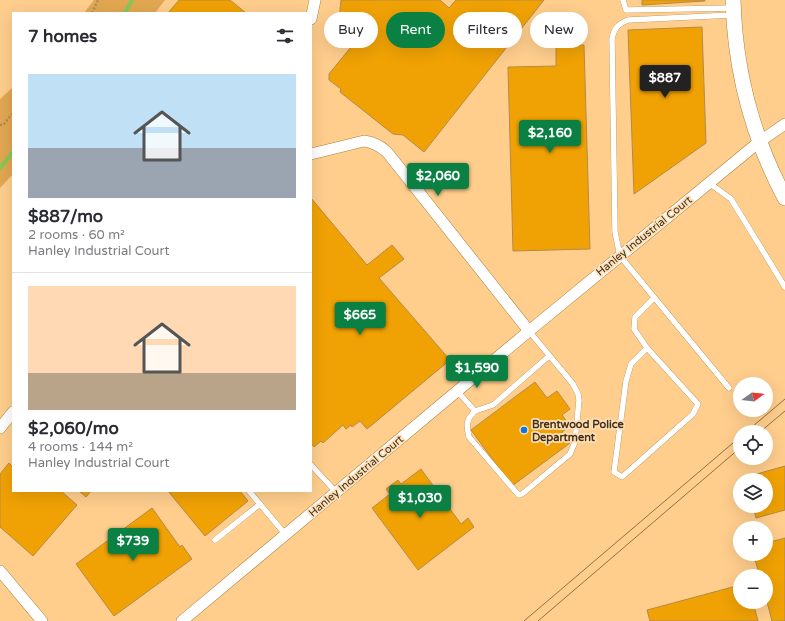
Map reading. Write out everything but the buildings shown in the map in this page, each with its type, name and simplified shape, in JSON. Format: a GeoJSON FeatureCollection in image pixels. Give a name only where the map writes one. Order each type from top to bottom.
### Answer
{"type":"FeatureCollection","features":[{"type":"Feature","properties":{"kind":"street"},"geometry":{"type":"LineString","coordinates":[[312,14],[315,0]]}},
{"type":"Feature","properties":{"kind":"street"},"geometry":{"type":"LineString","coordinates":[[734,8],[741,77],[749,111],[759,142],[785,198]]}},
{"type":"Feature","properties":{"kind":"street","name":"Hanley Industrial Court"},"geometry":{"type":"LineString","coordinates":[[182,621],[529,330],[759,142],[785,124]]}},
{"type":"Feature","properties":{"kind":"street"},"geometry":{"type":"LineString","coordinates":[[312,154],[364,141],[371,142],[387,152],[529,330]]}},
{"type":"Feature","properties":{"kind":"street"},"geometry":{"type":"LineString","coordinates":[[0,428],[12,413]]}},
{"type":"Feature","properties":{"kind":"street"},"geometry":{"type":"LineString","coordinates":[[0,571],[42,621]]}},
{"type":"Feature","properties":{"kind":"lane"},"geometry":{"type":"LineString","coordinates":[[623,0],[626,10],[734,8]]}},
{"type":"Feature","properties":{"kind":"lane"},"geometry":{"type":"LineString","coordinates":[[729,388],[620,256],[615,232],[612,39],[618,24],[628,20],[734,8]]}},
{"type":"Feature","properties":{"kind":"lane"},"geometry":{"type":"LineString","coordinates":[[709,183],[731,199],[785,287]]}},
{"type":"Feature","properties":{"kind":"lane"},"geometry":{"type":"LineString","coordinates":[[646,348],[631,364],[626,381],[614,472],[622,477],[693,414],[698,404],[646,348],[634,329],[635,317],[654,298]]}},
{"type":"Feature","properties":{"kind":"lane"},"geometry":{"type":"LineString","coordinates":[[529,330],[573,384],[578,394],[578,413],[575,442],[570,454],[519,495],[469,437],[466,422],[475,411],[493,406],[549,356]]}},
{"type":"Feature","properties":{"kind":"lane"},"geometry":{"type":"LineString","coordinates":[[457,391],[475,411]]}},
{"type":"Feature","properties":{"kind":"lane"},"geometry":{"type":"LineString","coordinates":[[312,466],[336,492]]}},
{"type":"Feature","properties":{"kind":"lane"},"geometry":{"type":"LineString","coordinates":[[250,492],[285,534]]}},
{"type":"Feature","properties":{"kind":"lane"},"geometry":{"type":"LineString","coordinates":[[215,540],[260,504]]}},
{"type":"Feature","properties":{"kind":"path"},"geometry":{"type":"LineString","coordinates":[[92,12],[98,0]]}},
{"type":"Feature","properties":{"kind":"path"},"geometry":{"type":"LineString","coordinates":[[0,125],[3,125],[12,115]]}},
{"type":"Feature","properties":{"kind":"shaded area"},"geometry":{"type":"Polygon","coordinates":[[[94,0],[165,0],[156,12],[85,12],[94,0]]]}},
{"type":"Feature","properties":{"kind":"shaded area"},"geometry":{"type":"Polygon","coordinates":[[[12,88],[12,175],[0,188],[0,99],[12,88]]]}},
{"type":"Feature","properties":{"kind":"waterway"},"geometry":{"type":"LineString","coordinates":[[126,12],[132,0]]}},
{"type":"Feature","properties":{"kind":"waterway"},"geometry":{"type":"LineString","coordinates":[[0,168],[12,153]]}},
{"type":"Feature","properties":{"kind":"tram line"},"geometry":{"type":"LineString","coordinates":[[754,425],[785,399]]}},
{"type":"Feature","properties":{"kind":"tram line"},"geometry":{"type":"LineString","coordinates":[[768,425],[785,411]]}},
{"type":"Feature","properties":{"kind":"tram line"},"geometry":{"type":"LineString","coordinates":[[524,621],[733,443]]}},
{"type":"Feature","properties":{"kind":"tram line"},"geometry":{"type":"LineString","coordinates":[[538,621],[733,454]]}},
{"type":"Feature","properties":{"kind":"place","name":"Brentwood Police Department"},"geometry":{"type":"Point","coordinates":[524,430]}}]}
